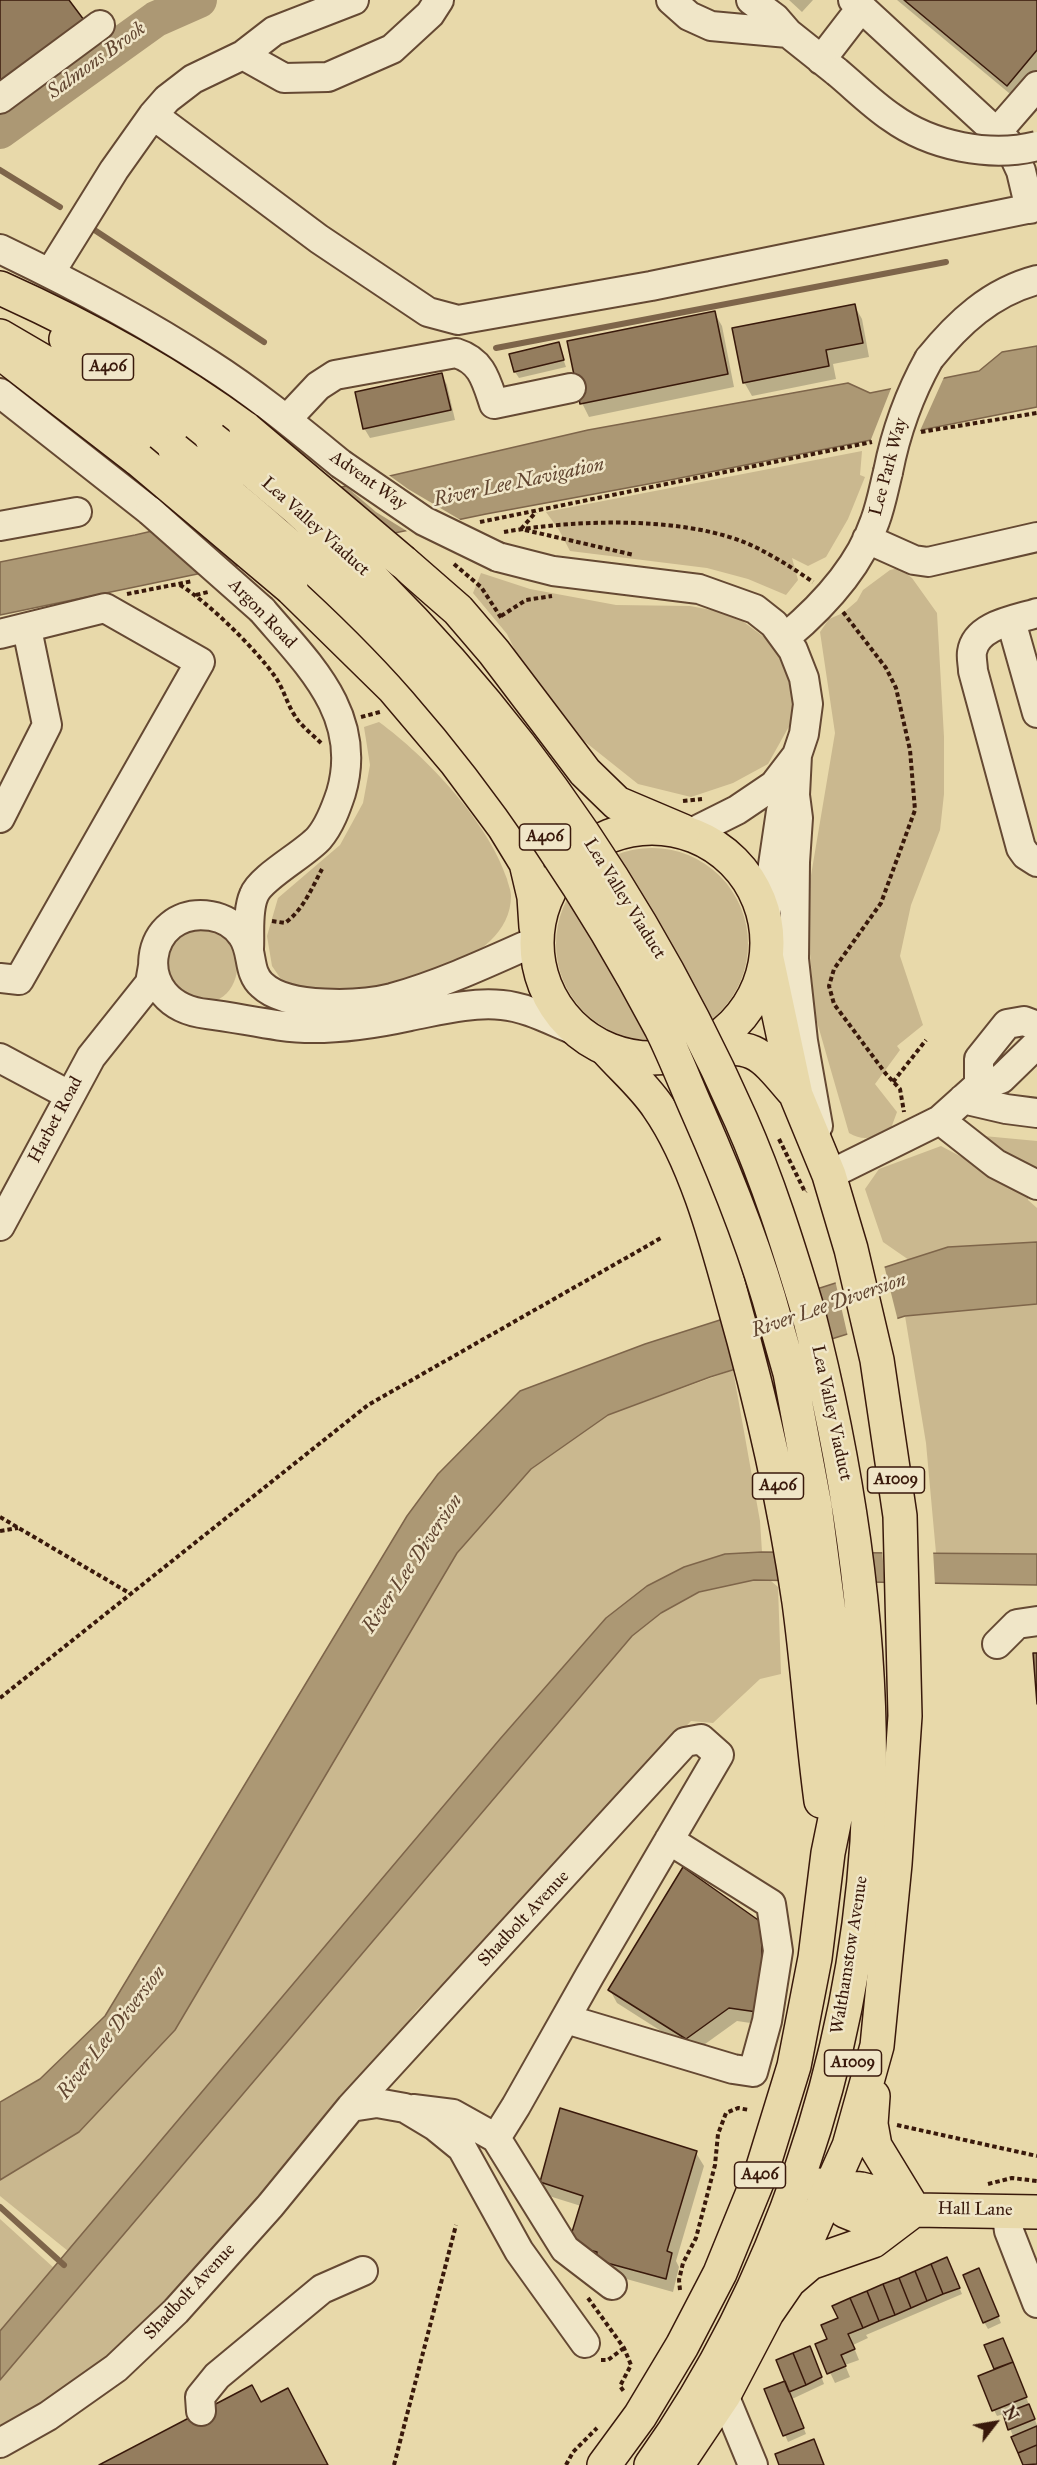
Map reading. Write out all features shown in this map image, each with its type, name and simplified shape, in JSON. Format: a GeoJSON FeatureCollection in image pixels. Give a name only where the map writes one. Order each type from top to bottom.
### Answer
{"type":"FeatureCollection","features":[{"type":"Feature","properties":{"kind":"main road"},"geometry":{"type":"LineString","coordinates":[[0,288],[92,331],[150,363],[200,395],[246,429],[458,610],[494,652],[585,772],[617,803],[683,821],[733,860],[756,893],[765,919],[766,959],[757,991],[746,1010],[721,1036],[697,1050],[656,1059],[633,1057],[606,1050],[577,1031],[555,1007],[540,973],[534,897],[526,863],[504,827],[455,761],[406,703],[291,588],[139,460],[0,352]]}},
{"type":"Feature","properties":{"kind":"main road","name":"Lea Valley Viaduct"},"geometry":{"type":"LineString","coordinates":[[0,300],[81,348],[212,439],[283,497],[340,548],[435,643],[525,751],[584,833],[643,924],[687,1003],[742,1122],[781,1223],[822,1364],[846,1482],[867,1661],[841,1739]]}},
{"type":"Feature","properties":{"kind":"main road","name":"Lea Valley Viaduct"},"geometry":{"type":"LineString","coordinates":[[0,336],[65,374],[175,450],[264,522],[323,575],[425,681],[504,778],[569,872],[617,949],[662,1030],[730,1184],[769,1296],[790,1373],[816,1506],[837,1673],[841,1739]]}},
{"type":"Feature","properties":{"kind":"main road"},"geometry":{"type":"LineString","coordinates":[[536,934],[540,911],[552,882],[575,855],[601,838],[629,828],[683,821]]}},
{"type":"Feature","properties":{"kind":"main road","name":"A1009"},"geometry":{"type":"LineString","coordinates":[[766,959],[796,1095],[826,1169],[851,1249],[877,1360],[900,1516],[905,1716],[888,1942],[877,2046]]}},
{"type":"Feature","properties":{"kind":"main road","name":"A1009"},"geometry":{"type":"LineString","coordinates":[[697,1050],[732,1047],[749,1049],[770,1063],[796,1095]]}},
{"type":"Feature","properties":{"kind":"main road","name":"A406"},"geometry":{"type":"LineString","coordinates":[[606,1050],[645,1089],[659,1109],[684,1153],[711,1227],[753,1373],[774,1462],[799,1603],[841,1739]]}},
{"type":"Feature","properties":{"kind":"main road","name":"Walthamstow Avenue"},"geometry":{"type":"LineString","coordinates":[[604,2465],[640,2416],[682,2346],[720,2273],[762,2170],[794,2066],[815,1958],[828,1853],[837,1809],[841,1739]]}},
{"type":"Feature","properties":{"kind":"main road","name":"Walthamstow Avenue"},"geometry":{"type":"LineString","coordinates":[[651,2465],[671,2437],[715,2363],[754,2288],[795,2188],[814,2129],[844,2011],[867,1844],[841,1739]]}},
{"type":"Feature","properties":{"kind":"main road","name":"A1009"},"geometry":{"type":"LineString","coordinates":[[825,2187],[888,1942]]}},
{"type":"Feature","properties":{"kind":"main road"},"geometry":{"type":"LineString","coordinates":[[767,2313],[776,2279],[849,2146],[877,2046]]}},
{"type":"Feature","properties":{"kind":"main road","name":"Hall Lane"},"geometry":{"type":"LineString","coordinates":[[877,2046],[871,2124],[875,2146],[906,2216]]}},
{"type":"Feature","properties":{"kind":"main road"},"geometry":{"type":"LineString","coordinates":[[676,2465],[724,2395],[767,2313],[789,2281],[825,2187]]}},
{"type":"Feature","properties":{"kind":"main road","name":"Hall Lane"},"geometry":{"type":"LineString","coordinates":[[825,2187],[845,2211],[877,2224],[906,2216],[1021,2211]]}},
{"type":"Feature","properties":{"kind":"main road"},"geometry":{"type":"LineString","coordinates":[[789,2281],[810,2263],[832,2253],[862,2247],[873,2241],[906,2216]]}},
{"type":"Feature","properties":{"kind":"street"},"geometry":{"type":"LineString","coordinates":[[50,273],[114,170],[167,99],[193,80],[243,56],[274,31],[354,0]]}},
{"type":"Feature","properties":{"kind":"street"},"geometry":{"type":"LineString","coordinates":[[243,56],[284,78],[328,77],[392,49],[430,14],[439,0]]}},
{"type":"Feature","properties":{"kind":"street"},"geometry":{"type":"LineString","coordinates":[[671,0],[689,16],[711,26],[788,33]]}},
{"type":"Feature","properties":{"kind":"street"},"geometry":{"type":"LineString","coordinates":[[751,0],[892,118],[935,140],[975,150],[998,152],[1037,146]]}},
{"type":"Feature","properties":{"kind":"street"},"geometry":{"type":"LineString","coordinates":[[153,115],[329,246],[428,312],[458,320],[651,286],[1033,208],[1015,154],[1008,143],[857,4],[829,66]]}},
{"type":"Feature","properties":{"kind":"street"},"geometry":{"type":"LineString","coordinates":[[0,99],[100,25]]}},
{"type":"Feature","properties":{"kind":"street"},"geometry":{"type":"LineString","coordinates":[[997,132],[1037,86]]}},
{"type":"Feature","properties":{"kind":"street","name":"Advent Way"},"geometry":{"type":"LineString","coordinates":[[0,249],[50,273],[209,364],[287,419],[341,464],[424,521],[498,557],[554,571],[699,589],[755,609],[774,624],[786,638],[804,678],[808,704],[804,734],[797,755]]}},
{"type":"Feature","properties":{"kind":"street","name":"Lee Park Way"},"geometry":{"type":"LineString","coordinates":[[786,638],[855,562],[867,539],[876,521],[894,440],[904,411],[930,359],[949,334],[975,310],[998,295],[1037,280]]}},
{"type":"Feature","properties":{"kind":"street"},"geometry":{"type":"LineString","coordinates":[[287,419],[318,386],[335,375],[456,353],[468,357],[478,366],[494,404],[571,388]]}},
{"type":"Feature","properties":{"kind":"street","name":"Argon Road"},"geometry":{"type":"LineString","coordinates":[[0,393],[150,511],[262,610],[325,687],[335,704],[346,743],[347,766],[338,803],[331,819],[319,837],[254,893],[234,896],[202,914]]}},
{"type":"Feature","properties":{"kind":"street"},"geometry":{"type":"LineString","coordinates":[[0,526],[77,512]]}},
{"type":"Feature","properties":{"kind":"street"},"geometry":{"type":"LineString","coordinates":[[867,539],[914,560],[934,560],[1037,537]]}},
{"type":"Feature","properties":{"kind":"street"},"geometry":{"type":"LineString","coordinates":[[0,818],[47,725],[13,631],[105,608],[200,662],[19,980],[0,978]]}},
{"type":"Feature","properties":{"kind":"street"},"geometry":{"type":"LineString","coordinates":[[1037,713],[1024,617],[993,626],[979,637],[972,651],[973,671],[1021,848],[1026,855],[1037,862]]}},
{"type":"Feature","properties":{"kind":"street"},"geometry":{"type":"LineString","coordinates":[[683,821],[737,810],[774,785],[797,755]]}},
{"type":"Feature","properties":{"kind":"street"},"geometry":{"type":"LineString","coordinates":[[797,755],[795,795],[798,819],[794,959],[803,1041],[826,1169],[854,1162],[940,1120],[971,1092],[1001,1080],[1037,1044]]}},
{"type":"Feature","properties":{"kind":"street"},"geometry":{"type":"LineString","coordinates":[[765,919],[781,811],[795,795]]}},
{"type":"Feature","properties":{"kind":"street"},"geometry":{"type":"LineString","coordinates":[[254,893],[250,912],[250,957],[248,981],[239,996],[226,1007],[210,1012],[187,1010],[166,998],[157,984],[153,966],[154,950],[167,930],[186,917],[202,914],[218,917],[231,924],[242,935],[250,957],[253,977],[264,988],[282,998],[313,1004],[390,999],[445,980],[536,934]]}},
{"type":"Feature","properties":{"kind":"street","name":"Harbet Road"},"geometry":{"type":"LineString","coordinates":[[0,1226],[91,1057],[150,983],[153,966]]}},
{"type":"Feature","properties":{"kind":"street"},"geometry":{"type":"LineString","coordinates":[[120,1019],[167,1004],[250,1022],[313,1028],[371,1024],[476,1004],[519,1008],[577,1031]]}},
{"type":"Feature","properties":{"kind":"street"},"geometry":{"type":"LineString","coordinates":[[971,1092],[979,1059],[1007,1024],[1024,1021],[1037,1026]]}},
{"type":"Feature","properties":{"kind":"street"},"geometry":{"type":"LineString","coordinates":[[0,1058],[69,1095]]}},
{"type":"Feature","properties":{"kind":"street"},"geometry":{"type":"LineString","coordinates":[[971,1092],[1006,1109],[1037,1113]]}},
{"type":"Feature","properties":{"kind":"street"},"geometry":{"type":"LineString","coordinates":[[940,1120],[996,1164],[1037,1185]]}},
{"type":"Feature","properties":{"kind":"street"},"geometry":{"type":"LineString","coordinates":[[997,1644],[1017,1624],[1037,1621]]}},
{"type":"Feature","properties":{"kind":"street","name":"Shadbolt Avenue"},"geometry":{"type":"LineString","coordinates":[[0,2444],[48,2416],[116,2368],[168,2319],[270,2206],[351,2107],[685,1743],[701,1738],[718,1755],[669,1840]]}},
{"type":"Feature","properties":{"kind":"street"},"geometry":{"type":"LineString","coordinates":[[496,2138],[669,1840],[771,1904],[778,1951],[767,2021],[753,2072],[733,2069],[566,2019]]}},
{"type":"Feature","properties":{"kind":"street"},"geometry":{"type":"LineString","coordinates":[[351,2107],[377,2103],[453,2114],[496,2138],[565,2248],[612,2284]]}},
{"type":"Feature","properties":{"kind":"street"},"geometry":{"type":"LineString","coordinates":[[405,2108],[435,2126],[462,2148],[519,2251],[590,2351]]}},
{"type":"Feature","properties":{"kind":"street"},"geometry":{"type":"LineString","coordinates":[[1021,2211],[1009,2231],[1037,2303]]}},
{"type":"Feature","properties":{"kind":"street"},"geometry":{"type":"LineString","coordinates":[[201,2411],[200,2397],[217,2376],[322,2289],[363,2271]]}},
{"type":"Feature","properties":{"kind":"street"},"geometry":{"type":"LineString","coordinates":[[724,2395],[753,2465]]}},
{"type":"Feature","properties":{"kind":"path"},"geometry":{"type":"LineString","coordinates":[[915,433],[1037,413]]}},
{"type":"Feature","properties":{"kind":"path"},"geometry":{"type":"LineString","coordinates":[[521,529],[537,511],[880,440]]}},
{"type":"Feature","properties":{"kind":"path"},"geometry":{"type":"LineString","coordinates":[[521,529],[608,522],[704,530],[743,542],[827,595],[886,668],[896,688],[910,750],[915,810],[881,903],[834,969],[829,986],[834,1004],[900,1089],[910,1136]]}},
{"type":"Feature","properties":{"kind":"path"},"geometry":{"type":"LineString","coordinates":[[521,529],[635,555]]}},
{"type":"Feature","properties":{"kind":"path"},"geometry":{"type":"LineString","coordinates":[[451,562],[481,587],[506,626]]}},
{"type":"Feature","properties":{"kind":"path"},"geometry":{"type":"LineString","coordinates":[[179,584],[210,607],[264,663],[277,680],[295,717],[325,747]]}},
{"type":"Feature","properties":{"kind":"path"},"geometry":{"type":"LineString","coordinates":[[342,724],[406,703]]}},
{"type":"Feature","properties":{"kind":"path"},"geometry":{"type":"LineString","coordinates":[[683,821],[687,802],[709,797]]}},
{"type":"Feature","properties":{"kind":"path"},"geometry":{"type":"LineString","coordinates":[[267,920],[285,922],[293,917],[303,904],[323,867]]}},
{"type":"Feature","properties":{"kind":"path"},"geometry":{"type":"LineString","coordinates":[[893,1082],[926,1040]]}},
{"type":"Feature","properties":{"kind":"path"},"geometry":{"type":"LineString","coordinates":[[0,1698],[368,1405],[662,1238]]}},
{"type":"Feature","properties":{"kind":"path"},"geometry":{"type":"LineString","coordinates":[[0,1517],[131,1594]]}},
{"type":"Feature","properties":{"kind":"path"},"geometry":{"type":"LineString","coordinates":[[0,1531],[19,1528]]}},
{"type":"Feature","properties":{"kind":"path"},"geometry":{"type":"LineString","coordinates":[[680,2286],[683,2263],[696,2238],[716,2165],[718,2134],[726,2113],[738,2108],[749,2110]]}},
{"type":"Feature","properties":{"kind":"path"},"geometry":{"type":"LineString","coordinates":[[896,2125],[1037,2156]]}},
{"type":"Feature","properties":{"kind":"path"},"geometry":{"type":"LineString","coordinates":[[394,2465],[456,2225]]}},
{"type":"Feature","properties":{"kind":"path"},"geometry":{"type":"LineString","coordinates":[[590,2351],[608,2360],[624,2348]]}},
{"type":"Feature","properties":{"kind":"shaded area"},"geometry":{"type":"Polygon","coordinates":[[[862,451],[860,475],[865,477],[848,519],[826,557],[808,566],[792,558],[798,580],[786,595],[748,579],[707,568],[570,551],[546,512],[862,451]]]}},
{"type":"Feature","properties":{"kind":"shaded area"},"geometry":{"type":"Polygon","coordinates":[[[899,568],[912,578],[937,613],[944,737],[944,794],[940,830],[911,905],[900,956],[923,1025],[897,1046],[900,1050],[875,1084],[897,1112],[890,1131],[864,1138],[849,1133],[815,1015],[806,905],[835,733],[820,632],[829,619],[843,613],[857,601],[863,590],[890,570],[899,568]]]}},
{"type":"Feature","properties":{"kind":"shaded area"},"geometry":{"type":"Polygon","coordinates":[[[481,573],[530,589],[616,605],[690,606],[733,614],[768,640],[784,663],[793,694],[792,721],[768,764],[733,783],[691,797],[638,784],[584,741],[526,673],[507,634],[473,593],[481,573]]]}},
{"type":"Feature","properties":{"kind":"shaded area"},"geometry":{"type":"Polygon","coordinates":[[[379,722],[398,736],[436,772],[486,835],[498,857],[511,892],[505,921],[489,942],[464,959],[435,972],[403,982],[371,988],[312,992],[285,985],[272,966],[267,936],[278,898],[340,845],[363,803],[370,765],[364,727],[379,722]]]}},
{"type":"Feature","properties":{"kind":"shaded area"},"geometry":{"type":"Polygon","coordinates":[[[652,848],[689,855],[720,876],[741,907],[748,944],[741,981],[720,1012],[689,1033],[652,1040],[615,1033],[584,1012],[563,981],[556,944],[563,907],[584,876],[615,855],[652,848]]]}},
{"type":"Feature","properties":{"kind":"shaded area"},"geometry":{"type":"Polygon","coordinates":[[[211,928],[226,938],[235,950],[237,968],[232,986],[219,999],[210,1002],[178,995],[163,957],[181,932],[211,928]]]}},
{"type":"Feature","properties":{"kind":"shaded area"},"geometry":{"type":"Polygon","coordinates":[[[973,1135],[1037,1141],[1037,1168],[1010,1158],[973,1135]]]}},
{"type":"Feature","properties":{"kind":"shaded area"},"geometry":{"type":"Polygon","coordinates":[[[941,1146],[1029,1193],[1028,1200],[1037,1208],[1037,1242],[948,1247],[909,1260],[883,1242],[865,1189],[879,1169],[941,1146]]]}},
{"type":"Feature","properties":{"kind":"shaded area"},"geometry":{"type":"Polygon","coordinates":[[[1037,1304],[1037,1554],[936,1553],[926,1443],[905,1316],[1037,1304]]]}},
{"type":"Feature","properties":{"kind":"shaded area"},"geometry":{"type":"Polygon","coordinates":[[[733,1370],[760,1521],[762,1552],[725,1554],[606,1618],[500,1739],[68,2251],[0,2196],[0,2180],[79,2132],[175,2030],[457,1553],[531,1469],[608,1415],[733,1370]]]}},
{"type":"Feature","properties":{"kind":"shaded area"},"geometry":{"type":"Polygon","coordinates":[[[754,1580],[771,1581],[778,1587],[781,1674],[760,1679],[713,1723],[691,1721],[535,1890],[416,2011],[302,2159],[163,2315],[84,2384],[0,2434],[0,2380],[632,1636],[661,1613],[700,1592],[754,1580]]]}},
{"type":"Feature","properties":{"kind":"shaded area"},"geometry":{"type":"Polygon","coordinates":[[[0,2219],[54,2268],[0,2331],[0,2219]]]}},
{"type":"Feature","properties":{"kind":"water","name":"River Lee Navigation"},"geometry":{"type":"Polygon","coordinates":[[[1037,346],[1037,407],[486,514],[0,615],[0,562],[135,535],[588,430],[848,383],[870,393],[979,371],[1002,352],[1037,346]]]}},
{"type":"Feature","properties":{"kind":"water","name":"River Lee Diversion"},"geometry":{"type":"Polygon","coordinates":[[[1037,1242],[1037,1304],[905,1316],[710,1377],[608,1415],[531,1469],[457,1553],[175,2030],[79,2132],[0,2180],[0,2102],[40,2079],[105,2016],[407,1516],[438,1474],[520,1391],[645,1344],[948,1247],[1037,1242]]]}},
{"type":"Feature","properties":{"kind":"water"},"geometry":{"type":"Polygon","coordinates":[[[762,1552],[1037,1554],[1037,1585],[754,1580],[699,1592],[661,1613],[632,1636],[0,2380],[0,2331],[500,1739],[606,1618],[647,1586],[684,1567],[725,1554],[762,1552]]]}},
{"type":"Feature","properties":{"kind":"pier"},"geometry":{"type":"Polygon","coordinates":[[[945,375],[919,433],[870,442],[892,386],[945,375]]]}},
{"type":"Feature","properties":{"kind":"pier"},"geometry":{"type":"Polygon","coordinates":[[[386,473],[408,489],[464,522],[410,533],[376,512],[342,483],[386,473]]]}},
{"type":"Feature","properties":{"kind":"pier"},"geometry":{"type":"Polygon","coordinates":[[[884,1265],[898,1321],[848,1337],[835,1280],[884,1265]]]}},
{"type":"Feature","properties":{"kind":"pier"},"geometry":{"type":"Polygon","coordinates":[[[882,1549],[933,1550],[935,1585],[885,1585],[882,1549]]]}},
{"type":"Feature","properties":{"kind":"building"},"geometry":{"type":"Polygon","coordinates":[[[0,0],[69,0],[90,28],[0,91],[0,0]]]}},
{"type":"Feature","properties":{"kind":"building"},"geometry":{"type":"Polygon","coordinates":[[[904,0],[1037,0],[1037,50],[1007,86],[904,0]]]}},
{"type":"Feature","properties":{"kind":"building"},"geometry":{"type":"Polygon","coordinates":[[[855,304],[863,343],[826,350],[829,366],[743,383],[732,328],[855,304]]]}},
{"type":"Feature","properties":{"kind":"building"},"geometry":{"type":"Polygon","coordinates":[[[715,311],[728,374],[580,404],[567,341],[715,311]]]}},
{"type":"Feature","properties":{"kind":"building"},"geometry":{"type":"Polygon","coordinates":[[[559,342],[564,360],[514,372],[509,354],[559,342]]]}},
{"type":"Feature","properties":{"kind":"building"},"geometry":{"type":"Polygon","coordinates":[[[442,373],[451,410],[363,429],[355,392],[442,373]]]}},
{"type":"Feature","properties":{"kind":"building"},"geometry":{"type":"Polygon","coordinates":[[[1033,1653],[1037,1653],[1037,1704],[1033,1653]]]}},
{"type":"Feature","properties":{"kind":"building"},"geometry":{"type":"Polygon","coordinates":[[[683,1867],[761,1922],[764,2013],[729,2008],[686,2039],[608,1990],[683,1867]]]}},
{"type":"Feature","properties":{"kind":"building"},"geometry":{"type":"Polygon","coordinates":[[[560,2108],[697,2151],[667,2251],[672,2253],[666,2279],[596,2260],[597,2252],[568,2245],[583,2196],[540,2182],[560,2108]]]}},
{"type":"Feature","properties":{"kind":"building"},"geometry":{"type":"Polygon","coordinates":[[[947,2257],[960,2288],[943,2294],[931,2264],[947,2257]]]}},
{"type":"Feature","properties":{"kind":"building"},"geometry":{"type":"Polygon","coordinates":[[[931,2264],[943,2294],[927,2301],[915,2271],[931,2264]]]}},
{"type":"Feature","properties":{"kind":"building"},"geometry":{"type":"Polygon","coordinates":[[[979,2268],[999,2316],[983,2323],[963,2275],[979,2268]]]}},
{"type":"Feature","properties":{"kind":"building"},"geometry":{"type":"Polygon","coordinates":[[[915,2271],[927,2301],[911,2308],[899,2278],[915,2271]]]}},
{"type":"Feature","properties":{"kind":"building"},"geometry":{"type":"Polygon","coordinates":[[[899,2278],[911,2308],[895,2315],[883,2284],[899,2278]]]}},
{"type":"Feature","properties":{"kind":"building"},"geometry":{"type":"Polygon","coordinates":[[[883,2284],[895,2315],[879,2321],[867,2291],[883,2284]]]}},
{"type":"Feature","properties":{"kind":"building"},"geometry":{"type":"Polygon","coordinates":[[[867,2291],[879,2321],[863,2328],[850,2298],[867,2291]]]}},
{"type":"Feature","properties":{"kind":"building"},"geometry":{"type":"Polygon","coordinates":[[[850,2298],[863,2328],[848,2334],[855,2349],[841,2355],[846,2366],[827,2374],[815,2344],[827,2339],[821,2325],[838,2318],[832,2306],[850,2298]]]}},
{"type":"Feature","properties":{"kind":"building"},"geometry":{"type":"Polygon","coordinates":[[[1003,2338],[1013,2362],[994,2369],[984,2345],[1003,2338]]]}},
{"type":"Feature","properties":{"kind":"building"},"geometry":{"type":"Polygon","coordinates":[[[810,2346],[822,2377],[806,2385],[793,2353],[810,2346]]]}},
{"type":"Feature","properties":{"kind":"building"},"geometry":{"type":"Polygon","coordinates":[[[793,2353],[806,2385],[789,2392],[776,2360],[793,2353]]]}},
{"type":"Feature","properties":{"kind":"building"},"geometry":{"type":"Polygon","coordinates":[[[1013,2362],[1027,2397],[992,2411],[978,2376],[1013,2362]]]}},
{"type":"Feature","properties":{"kind":"building"},"geometry":{"type":"Polygon","coordinates":[[[785,2381],[804,2428],[783,2436],[764,2389],[785,2381]]]}},
{"type":"Feature","properties":{"kind":"building"},"geometry":{"type":"Polygon","coordinates":[[[252,2385],[261,2402],[288,2388],[328,2465],[99,2465],[252,2385]]]}},
{"type":"Feature","properties":{"kind":"building"},"geometry":{"type":"Polygon","coordinates":[[[1029,2404],[1035,2419],[1008,2430],[1003,2414],[1029,2404]]]}},
{"type":"Feature","properties":{"kind":"building"},"geometry":{"type":"Polygon","coordinates":[[[1037,2426],[1037,2445],[1018,2453],[1011,2437],[1037,2426]]]}},
{"type":"Feature","properties":{"kind":"building"},"geometry":{"type":"Polygon","coordinates":[[[814,2439],[824,2465],[779,2465],[775,2454],[814,2439]]]}},
{"type":"Feature","properties":{"kind":"building"},"geometry":{"type":"Polygon","coordinates":[[[1037,2445],[1037,2464],[1023,2465],[1018,2453],[1037,2445]]]}},
{"type":"Feature","properties":{"kind":"waterway","name":"Salmons Brook"},"geometry":{"type":"LineString","coordinates":[[0,131],[156,19],[199,0]]}},
{"type":"Feature","properties":{"kind":"waterway"},"geometry":{"type":"LineString","coordinates":[[0,170],[60,207]]}},
{"type":"Feature","properties":{"kind":"waterway"},"geometry":{"type":"LineString","coordinates":[[96,231],[264,342]]}},
{"type":"Feature","properties":{"kind":"waterway"},"geometry":{"type":"LineString","coordinates":[[496,348],[946,262]]}},
{"type":"Feature","properties":{"kind":"waterway"},"geometry":{"type":"LineString","coordinates":[[0,2207],[64,2265]]}}]}
